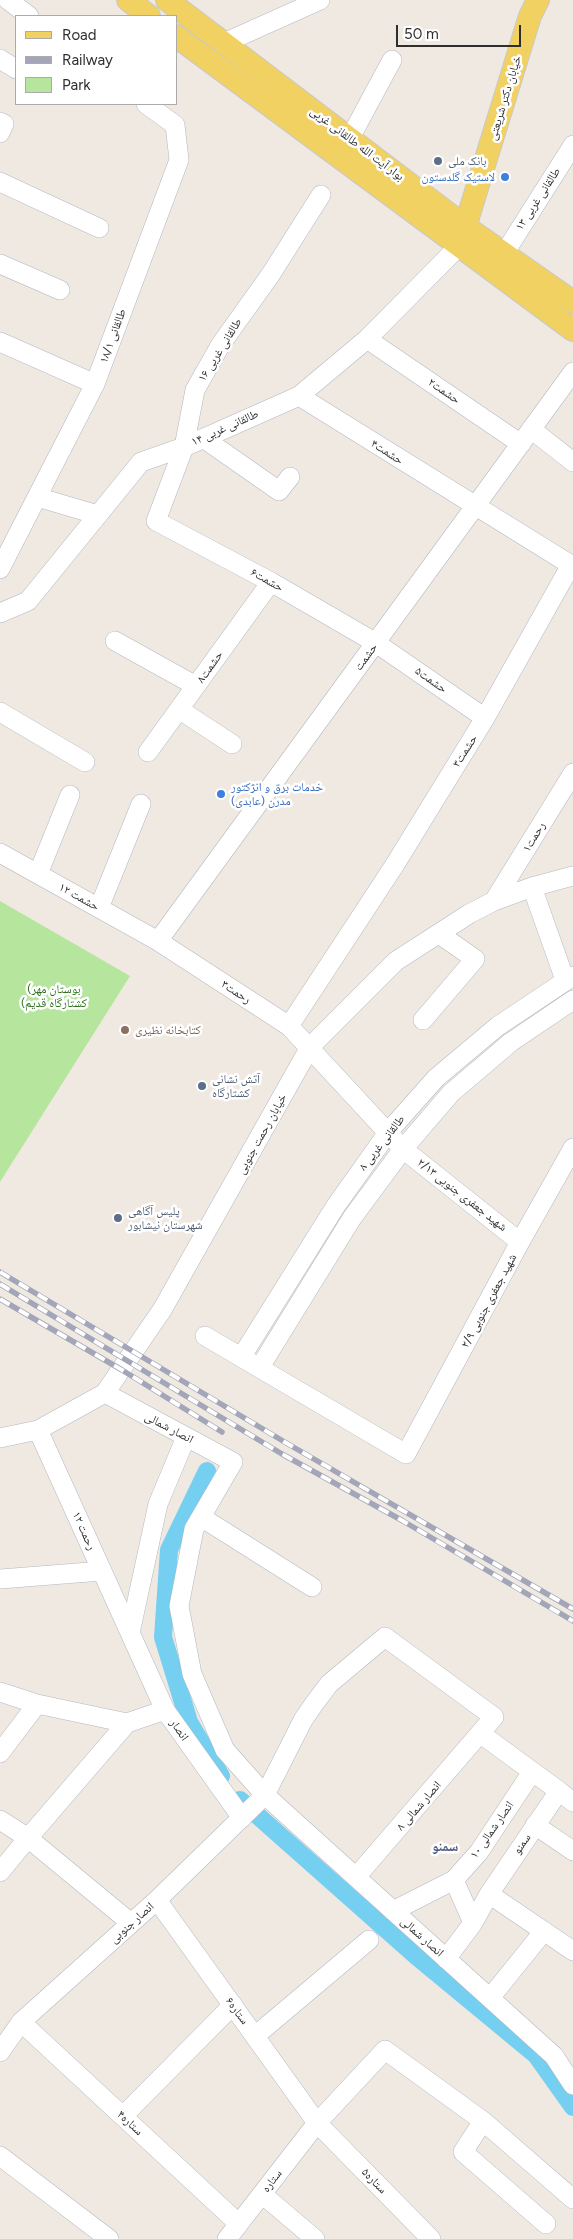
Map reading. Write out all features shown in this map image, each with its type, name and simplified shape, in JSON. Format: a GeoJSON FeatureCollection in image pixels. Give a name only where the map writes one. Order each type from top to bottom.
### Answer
{"type":"FeatureCollection","features":[{"type":"Feature","properties":{"kind":"main road"},"geometry":{"type":"LineString","coordinates":[[128,0],[148,15]]}},
{"type":"Feature","properties":{"kind":"main road","name":"بوار آیت الله طالقانی غربی"},"geometry":{"type":"LineString","coordinates":[[167,0],[350,138],[573,330]]}},
{"type":"Feature","properties":{"kind":"main road","name":"خیابان دکتر شریعتی"},"geometry":{"type":"LineString","coordinates":[[463,236],[530,16],[538,0]]}},
{"type":"Feature","properties":{"kind":"main road","name":"بوار آیت الله طالقانی غربی"},"geometry":{"type":"LineString","coordinates":[[178,37],[463,236],[504,254],[573,302]]}},
{"type":"Feature","properties":{"kind":"street"},"geometry":{"type":"LineString","coordinates":[[0,9],[6,0],[28,15]]}},
{"type":"Feature","properties":{"kind":"street"},"geometry":{"type":"LineString","coordinates":[[224,43],[320,0]]}},
{"type":"Feature","properties":{"kind":"street"},"geometry":{"type":"LineString","coordinates":[[0,59],[15,68]]}},
{"type":"Feature","properties":{"kind":"street"},"geometry":{"type":"LineString","coordinates":[[350,138],[392,60]]}},
{"type":"Feature","properties":{"kind":"street","name":"طالقانی ۱۸/۱"},"geometry":{"type":"LineString","coordinates":[[0,569],[95,384],[178,160],[175,125],[147,105]]}},
{"type":"Feature","properties":{"kind":"street"},"geometry":{"type":"LineString","coordinates":[[0,122],[4,124],[0,132]]}},
{"type":"Feature","properties":{"kind":"street","name":"طالقانی غربی ۱۳"},"geometry":{"type":"LineString","coordinates":[[504,254],[573,145]]}},
{"type":"Feature","properties":{"kind":"street"},"geometry":{"type":"LineString","coordinates":[[0,182],[99,228]]}},
{"type":"Feature","properties":{"kind":"street","name":"طالقانی غربی ۱۶"},"geometry":{"type":"LineString","coordinates":[[156,521],[184,447],[195,390],[221,344],[271,274],[320,195]]}},
{"type":"Feature","properties":{"kind":"street","name":"طالقانی غربی ۱۴"},"geometry":{"type":"LineString","coordinates":[[0,614],[28,601],[142,462],[184,447],[299,396],[368,338],[463,236]]}},
{"type":"Feature","properties":{"kind":"street"},"geometry":{"type":"LineString","coordinates":[[0,264],[60,290]]}},
{"type":"Feature","properties":{"kind":"street","name":"حشمت۲"},"geometry":{"type":"LineString","coordinates":[[368,338],[526,437],[573,462]]}},
{"type":"Feature","properties":{"kind":"street"},"geometry":{"type":"LineString","coordinates":[[0,342],[95,384]]}},
{"type":"Feature","properties":{"kind":"street","name":"حشمت"},"geometry":{"type":"LineString","coordinates":[[158,941],[573,372]]}},
{"type":"Feature","properties":{"kind":"street","name":"حشمت۴"},"geometry":{"type":"LineString","coordinates":[[299,396],[475,507]]}},
{"type":"Feature","properties":{"kind":"street"},"geometry":{"type":"LineString","coordinates":[[203,438],[279,491],[290,477]]}},
{"type":"Feature","properties":{"kind":"street"},"geometry":{"type":"LineString","coordinates":[[37,497],[98,516]]}},
{"type":"Feature","properties":{"kind":"street","name":"حشمت۳"},"geometry":{"type":"LineString","coordinates":[[289,1026],[394,866],[568,583],[571,565],[475,507]]}},
{"type":"Feature","properties":{"kind":"street","name":"حشمت۶"},"geometry":{"type":"LineString","coordinates":[[156,521],[271,582],[376,642]]}},
{"type":"Feature","properties":{"kind":"street","name":"حشمت۸"},"geometry":{"type":"LineString","coordinates":[[148,752],[271,582]]}},
{"type":"Feature","properties":{"kind":"street"},"geometry":{"type":"LineString","coordinates":[[115,642],[196,686]]}},
{"type":"Feature","properties":{"kind":"street","name":"حشمت۵"},"geometry":{"type":"LineString","coordinates":[[376,642],[485,718]]}},
{"type":"Feature","properties":{"kind":"street"},"geometry":{"type":"LineString","coordinates":[[180,710],[232,744]]}},
{"type":"Feature","properties":{"kind":"street"},"geometry":{"type":"LineString","coordinates":[[2,719],[85,762]]}},
{"type":"Feature","properties":{"kind":"street","name":"رحمت۱"},"geometry":{"type":"LineString","coordinates":[[494,901],[573,773]]}},
{"type":"Feature","properties":{"kind":"street"},"geometry":{"type":"LineString","coordinates":[[38,874],[70,794]]}},
{"type":"Feature","properties":{"kind":"street"},"geometry":{"type":"LineString","coordinates":[[99,908],[141,804]]}},
{"type":"Feature","properties":{"kind":"street","name":"حشمت ۱۲"},"geometry":{"type":"LineString","coordinates":[[0,853],[158,941]]}},
{"type":"Feature","properties":{"kind":"street","name":"خیابان رحمت جنوبی"},"geometry":{"type":"LineString","coordinates":[[0,1438],[38,1430],[105,1393],[162,1310],[310,1047],[396,961],[494,901],[532,887],[573,876]]}},
{"type":"Feature","properties":{"kind":"street"},"geometry":{"type":"LineString","coordinates":[[532,887],[569,978]]}},
{"type":"Feature","properties":{"kind":"street"},"geometry":{"type":"LineString","coordinates":[[423,1020],[474,959],[439,934]]}},
{"type":"Feature","properties":{"kind":"street","name":"رحمت۳"},"geometry":{"type":"LineString","coordinates":[[158,941],[289,1026],[389,1131]]}},
{"type":"Feature","properties":{"kind":"street","name":"طالقانی غربی ۸"},"geometry":{"type":"LineString","coordinates":[[242,1356],[335,1206],[389,1131],[436,1078],[498,1026],[569,978]]}},
{"type":"Feature","properties":{"kind":"street","name":"طالقانی غربی ۸"},"geometry":{"type":"LineString","coordinates":[[260,1367],[352,1218],[403,1149],[451,1093],[511,1042],[573,1000]]}},
{"type":"Feature","properties":{"kind":"street"},"geometry":{"type":"LineString","coordinates":[[529,1004],[542,1021]]}},
{"type":"Feature","properties":{"kind":"street","name":"شهید جعفری جنوبی ۲/۱۳"},"geometry":{"type":"LineString","coordinates":[[389,1131],[403,1149],[520,1242]]}},
{"type":"Feature","properties":{"kind":"street","name":"شهید جعفری جنوبی ۲/۹"},"geometry":{"type":"LineString","coordinates":[[260,1367],[406,1454],[573,1148]]}},
{"type":"Feature","properties":{"kind":"street"},"geometry":{"type":"LineString","coordinates":[[205,1336],[260,1367]]}},
{"type":"Feature","properties":{"kind":"street","name":"انصار شمالی"},"geometry":{"type":"LineString","coordinates":[[105,1393],[233,1462],[194,1529],[179,1606],[192,1674],[225,1750],[265,1795],[554,2056],[573,2085]]}},
{"type":"Feature","properties":{"kind":"street","name":"رحمت ۱۲"},"geometry":{"type":"LineString","coordinates":[[38,1430],[130,1633]]}},
{"type":"Feature","properties":{"kind":"street"},"geometry":{"type":"LineString","coordinates":[[130,1633],[158,1504],[186,1437]]}},
{"type":"Feature","properties":{"kind":"street"},"geometry":{"type":"LineString","coordinates":[[201,1517],[312,1587]]}},
{"type":"Feature","properties":{"kind":"street"},"geometry":{"type":"LineString","coordinates":[[0,1579],[102,1571]]}},
{"type":"Feature","properties":{"kind":"street","name":"انصار"},"geometry":{"type":"LineString","coordinates":[[130,1633],[165,1710],[242,1818]]}},
{"type":"Feature","properties":{"kind":"street","name":"انصار شمالی ۸"},"geometry":{"type":"LineString","coordinates":[[265,1795],[303,1720],[329,1684],[385,1637],[494,1717],[356,1877]]}},
{"type":"Feature","properties":{"kind":"street"},"geometry":{"type":"LineString","coordinates":[[0,1692],[37,1704],[127,1723]]}},
{"type":"Feature","properties":{"kind":"street"},"geometry":{"type":"LineString","coordinates":[[0,1753],[37,1704]]}},
{"type":"Feature","properties":{"kind":"street"},"geometry":{"type":"LineString","coordinates":[[0,1872],[127,1723],[165,1710]]}},
{"type":"Feature","properties":{"kind":"street","name":"سمنو"},"geometry":{"type":"LineString","coordinates":[[446,1959],[473,1923],[489,1894],[535,1824],[566,1796],[481,1734]]}},
{"type":"Feature","properties":{"kind":"street","name":"انصار شمالی ۱۰"},"geometry":{"type":"LineString","coordinates":[[394,1911],[454,1880],[479,1852],[532,1772]]}},
{"type":"Feature","properties":{"kind":"street","name":"انصار جنوبی"},"geometry":{"type":"LineString","coordinates":[[0,2052],[21,2022],[157,1900],[265,1795]]}},
{"type":"Feature","properties":{"kind":"street"},"geometry":{"type":"LineString","coordinates":[[0,1820],[28,1838],[131,1923]]}},
{"type":"Feature","properties":{"kind":"street"},"geometry":{"type":"LineString","coordinates":[[535,1824],[573,1851]]}},
{"type":"Feature","properties":{"kind":"street"},"geometry":{"type":"LineString","coordinates":[[454,1880],[473,1923]]}},
{"type":"Feature","properties":{"kind":"street"},"geometry":{"type":"LineString","coordinates":[[489,1894],[573,1951]]}},
{"type":"Feature","properties":{"kind":"street","name":"ستاره۶"},"geometry":{"type":"LineString","coordinates":[[157,1900],[317,2123]]}},
{"type":"Feature","properties":{"kind":"street"},"geometry":{"type":"LineString","coordinates":[[490,1998],[544,1931]]}},
{"type":"Feature","properties":{"kind":"street"},"geometry":{"type":"LineString","coordinates":[[255,2036],[370,1940]]}},
{"type":"Feature","properties":{"kind":"street"},"geometry":{"type":"LineString","coordinates":[[123,2116],[233,2005]]}},
{"type":"Feature","properties":{"kind":"street","name":"ستاره۴"},"geometry":{"type":"LineString","coordinates":[[21,2022],[239,2224]]}},
{"type":"Feature","properties":{"kind":"street","name":"ستاره"},"geometry":{"type":"LineString","coordinates":[[227,2239],[317,2123],[384,2050],[483,2120]]}},
{"type":"Feature","properties":{"kind":"street"},"geometry":{"type":"LineString","coordinates":[[554,2056],[573,2068]]}},
{"type":"Feature","properties":{"kind":"street"},"geometry":{"type":"LineString","coordinates":[[546,2224],[463,2152],[483,2120],[573,2198]]}},
{"type":"Feature","properties":{"kind":"street","name":"ستاره۵"},"geometry":{"type":"LineString","coordinates":[[317,2123],[425,2237]]}},
{"type":"Feature","properties":{"kind":"street"},"geometry":{"type":"LineString","coordinates":[[0,2156],[108,2239]]}},
{"type":"Feature","properties":{"kind":"street"},"geometry":{"type":"LineString","coordinates":[[262,2194],[315,2239]]}},
{"type":"Feature","properties":{"kind":"green space","name":"(بوستان مهر (کشتارگاه قدیم"},"geometry":{"type":"Polygon","coordinates":[[[0,901],[130,976],[0,1182],[0,901]]]}},
{"type":"Feature","properties":{"kind":"waterway"},"geometry":{"type":"LineString","coordinates":[[207,1471],[169,1550],[163,1637],[189,1722],[221,1776]]}},
{"type":"Feature","properties":{"kind":"waterway"},"geometry":{"type":"LineString","coordinates":[[240,1800],[415,1955],[536,2055],[573,2107]]}},
{"type":"Feature","properties":{"kind":"railway"},"geometry":{"type":"LineString","coordinates":[[0,1272],[288,1444],[573,1609]]}},
{"type":"Feature","properties":{"kind":"railway"},"geometry":{"type":"LineString","coordinates":[[0,1284],[282,1454],[403,1521],[573,1621]]}},
{"type":"Feature","properties":{"kind":"railway"},"geometry":{"type":"LineString","coordinates":[[0,1299],[122,1370],[222,1432]]}},
{"type":"Feature","properties":{"kind":"place","name":"بانک ملی"},"geometry":{"type":"Point","coordinates":[438,161]}},
{"type":"Feature","properties":{"kind":"place","name":"لاستیک گلدستون"},"geometry":{"type":"Point","coordinates":[505,177]}},
{"type":"Feature","properties":{"kind":"place","name":"خدمات برق و انژکتور مدرن (عابدی)"},"geometry":{"type":"Point","coordinates":[221,794]}},
{"type":"Feature","properties":{"kind":"place","name":"کتابخانه نظیری"},"geometry":{"type":"Point","coordinates":[125,1030]}},
{"type":"Feature","properties":{"kind":"place","name":"آتش نشانی کشتارگاه"},"geometry":{"type":"Point","coordinates":[202,1086]}},
{"type":"Feature","properties":{"kind":"place","name":"پلیس آگاهی شهرستان نیشابور"},"geometry":{"type":"Point","coordinates":[118,1218]}},
{"type":"Feature","properties":{"kind":"district","name":"سمنو"},"geometry":{"type":"Point","coordinates":[445,1847]}}]}
